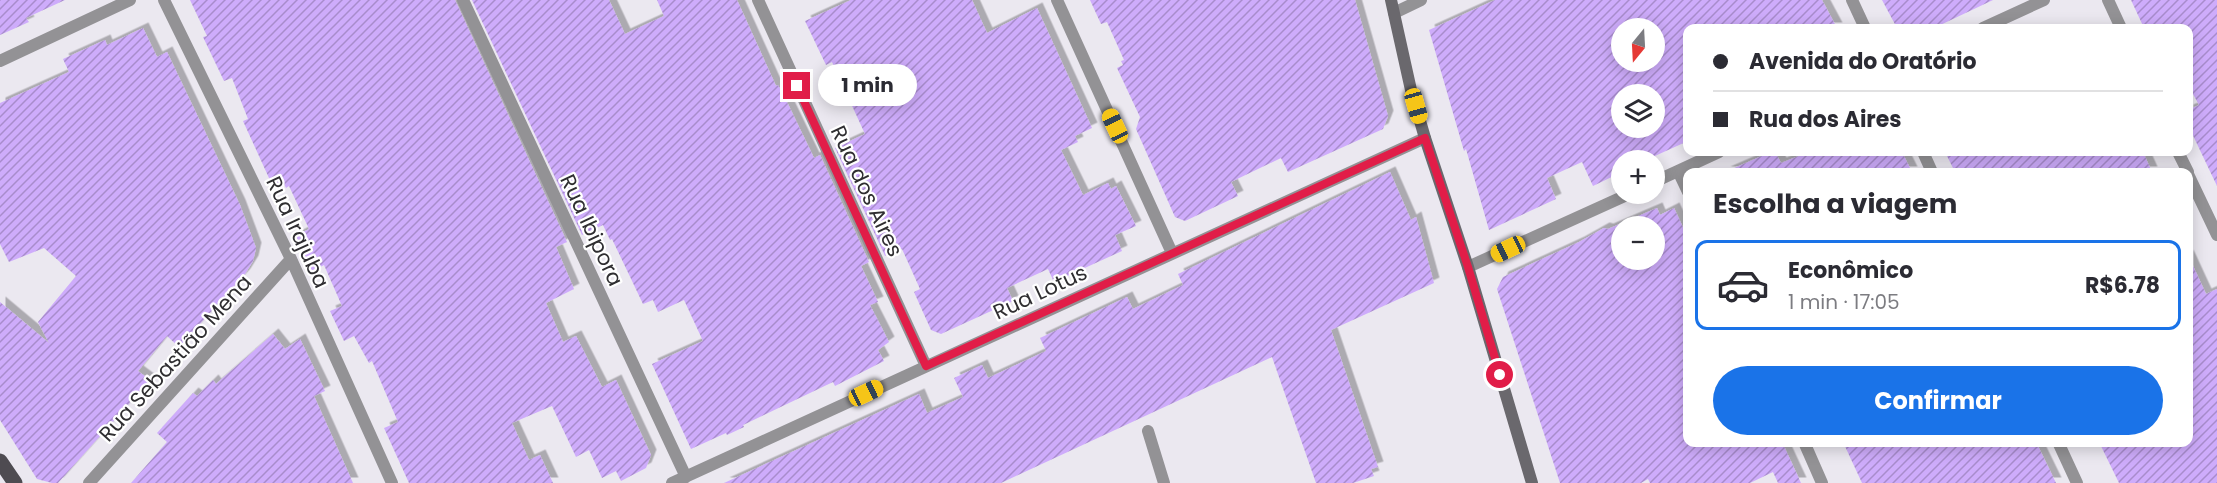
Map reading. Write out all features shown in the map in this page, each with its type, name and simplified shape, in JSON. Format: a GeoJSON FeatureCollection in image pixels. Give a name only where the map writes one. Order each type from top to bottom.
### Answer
{"type":"FeatureCollection","features":[{"type":"Feature","properties":{"kind":"main road"},"geometry":{"type":"LineString","coordinates":[[1392,6],[1411,90],[1425,138],[1468,267],[1532,483]]}},
{"type":"Feature","properties":{"kind":"main road"},"geometry":{"type":"LineString","coordinates":[[0,461],[15,483]]}},
{"type":"Feature","properties":{"kind":"street"},"geometry":{"type":"LineString","coordinates":[[0,61],[130,0]]}},
{"type":"Feature","properties":{"kind":"street","name":"Rua Irajuba"},"geometry":{"type":"LineString","coordinates":[[164,0],[291,259],[392,483]]}},
{"type":"Feature","properties":{"kind":"street","name":"Rua Ibipora"},"geometry":{"type":"LineString","coordinates":[[463,0],[686,477]]}},
{"type":"Feature","properties":{"kind":"street","name":"Rua dos Aires"},"geometry":{"type":"LineString","coordinates":[[758,0],[926,366]]}},
{"type":"Feature","properties":{"kind":"street"},"geometry":{"type":"LineString","coordinates":[[1057,0],[1172,253]]}},
{"type":"Feature","properties":{"kind":"street"},"geometry":{"type":"LineString","coordinates":[[1392,6],[1421,0]]}},
{"type":"Feature","properties":{"kind":"street"},"geometry":{"type":"LineString","coordinates":[[1852,0],[1864,24]]}},
{"type":"Feature","properties":{"kind":"street"},"geometry":{"type":"LineString","coordinates":[[1992,24],[2044,0]]}},
{"type":"Feature","properties":{"kind":"street"},"geometry":{"type":"LineString","coordinates":[[2108,0],[2119,24]]}},
{"type":"Feature","properties":{"kind":"street","name":"Rua Lotus"},"geometry":{"type":"LineString","coordinates":[[672,483],[1425,138]]}},
{"type":"Feature","properties":{"kind":"street"},"geometry":{"type":"LineString","coordinates":[[1684,168],[1710,156]]}},
{"type":"Feature","properties":{"kind":"street"},"geometry":{"type":"LineString","coordinates":[[1665,177],[1683,169]]}},
{"type":"Feature","properties":{"kind":"street"},"geometry":{"type":"LineString","coordinates":[[1678,171],[1683,182]]}},
{"type":"Feature","properties":{"kind":"street"},"geometry":{"type":"LineString","coordinates":[[2193,184],[2217,235]]}},
{"type":"Feature","properties":{"kind":"street"},"geometry":{"type":"LineString","coordinates":[[1468,267],[1611,202]]}},
{"type":"Feature","properties":{"kind":"street","name":"Rua Sebastião Mena"},"geometry":{"type":"LineString","coordinates":[[89,483],[291,259]]}},
{"type":"Feature","properties":{"kind":"street"},"geometry":{"type":"LineString","coordinates":[[1148,431],[1164,483]]}},
{"type":"Feature","properties":{"kind":"street"},"geometry":{"type":"LineString","coordinates":[[1806,447],[1822,483]]}},
{"type":"Feature","properties":{"kind":"street"},"geometry":{"type":"LineString","coordinates":[[2060,447],[2076,483]]}},
{"type":"Feature","properties":{"kind":"building"},"geometry":{"type":"Polygon","coordinates":[[[0,0],[65,0],[26,18],[29,22],[0,35],[0,0]]]}},
{"type":"Feature","properties":{"kind":"building"},"geometry":{"type":"Polygon","coordinates":[[[190,0],[455,0],[567,242],[556,247],[574,289],[546,303],[563,342],[576,336],[602,387],[616,380],[651,455],[646,468],[621,481],[616,471],[602,478],[589,450],[576,457],[552,406],[512,423],[529,460],[540,455],[553,483],[409,483],[384,428],[398,422],[372,361],[369,363],[354,336],[344,341],[330,311],[342,306],[324,265],[312,271],[296,236],[309,229],[289,186],[286,188],[284,184],[274,189],[243,121],[248,119],[232,78],[224,81],[203,37],[207,36],[190,0]]]}},
{"type":"Feature","properties":{"kind":"building"},"geometry":{"type":"Polygon","coordinates":[[[472,0],[609,0],[625,34],[664,16],[657,0],[737,0],[776,86],[778,85],[786,100],[814,158],[820,155],[869,262],[861,266],[878,302],[870,305],[889,342],[878,350],[884,361],[835,386],[833,382],[743,425],[744,427],[691,449],[652,364],[703,341],[684,300],[658,312],[653,300],[643,304],[603,225],[582,235],[472,0]]]}},
{"type":"Feature","properties":{"kind":"building"},"geometry":{"type":"Polygon","coordinates":[[[851,0],[972,0],[987,33],[1037,8],[1092,128],[1075,136],[1078,142],[1061,150],[1083,195],[1108,183],[1111,189],[1116,186],[1136,226],[1115,235],[1122,251],[1054,282],[1048,269],[1007,288],[1013,301],[941,334],[931,330],[914,292],[920,289],[902,249],[885,256],[835,148],[865,134],[832,62],[826,65],[805,21],[851,0]]]}},
{"type":"Feature","properties":{"kind":"building"},"geometry":{"type":"Polygon","coordinates":[[[1090,0],[1355,0],[1388,116],[1383,129],[1288,172],[1281,158],[1231,182],[1238,196],[1185,221],[1175,217],[1136,129],[1140,117],[1117,68],[1123,65],[1121,61],[1124,60],[1107,22],[1101,24],[1090,0]]]}},
{"type":"Feature","properties":{"kind":"building"},"geometry":{"type":"Polygon","coordinates":[[[1495,0],[1822,0],[1835,24],[1683,24],[1683,143],[1665,151],[1611,150],[1611,177],[1593,186],[1582,162],[1547,178],[1556,199],[1489,230],[1466,149],[1464,151],[1429,30],[1495,0]]]}},
{"type":"Feature","properties":{"kind":"building"},"geometry":{"type":"Polygon","coordinates":[[[1882,0],[1993,0],[1942,24],[1895,24],[1882,0]]]}},
{"type":"Feature","properties":{"kind":"building"},"geometry":{"type":"Polygon","coordinates":[[[2131,0],[2217,0],[2217,186],[2193,136],[2193,108],[2199,105],[2193,94],[2193,24],[2142,24],[2131,0]]]}},
{"type":"Feature","properties":{"kind":"building"},"geometry":{"type":"Polygon","coordinates":[[[143,28],[157,57],[167,52],[240,205],[256,248],[253,261],[245,274],[179,347],[167,336],[138,371],[150,380],[58,483],[52,483],[37,479],[0,420],[0,302],[49,343],[38,322],[76,276],[44,248],[9,262],[0,244],[0,103],[69,72],[63,59],[105,40],[107,45],[143,28]]]}},
{"type":"Feature","properties":{"kind":"building"},"geometry":{"type":"Polygon","coordinates":[[[1762,156],[1777,156],[1781,163],[1799,156],[1904,156],[1910,168],[1734,168],[1762,156]]]}},
{"type":"Feature","properties":{"kind":"building"},"geometry":{"type":"Polygon","coordinates":[[[1947,156],[2145,156],[2150,168],[1953,168],[1947,156]]]}},
{"type":"Feature","properties":{"kind":"building"},"geometry":{"type":"Polygon","coordinates":[[[1390,172],[1411,220],[1416,217],[1434,283],[1331,330],[1378,467],[1371,469],[1374,476],[1353,483],[1316,483],[1272,357],[1001,483],[724,483],[919,394],[927,413],[963,397],[954,378],[982,365],[988,378],[1046,351],[1040,338],[1127,297],[1133,309],[1183,285],[1178,274],[1390,172]]]}},
{"type":"Feature","properties":{"kind":"building"},"geometry":{"type":"Polygon","coordinates":[[[1657,208],[1660,215],[1674,208],[1683,227],[1683,447],[1784,447],[1801,483],[1778,483],[1773,472],[1750,483],[1650,483],[1648,479],[1641,483],[1560,483],[1497,289],[1503,277],[1604,228],[1611,228],[1611,270],[1665,270],[1665,216],[1638,216],[1657,208]]]}},
{"type":"Feature","properties":{"kind":"building"},"geometry":{"type":"Polygon","coordinates":[[[2193,266],[2206,294],[2217,289],[2217,483],[2119,483],[2101,447],[2193,447],[2193,266]]]}},
{"type":"Feature","properties":{"kind":"building"},"geometry":{"type":"Polygon","coordinates":[[[273,334],[285,349],[300,339],[325,391],[314,396],[353,483],[131,483],[167,442],[157,433],[193,393],[197,396],[213,380],[216,384],[273,334]]]}},
{"type":"Feature","properties":{"kind":"building"},"geometry":{"type":"Polygon","coordinates":[[[1845,447],[2038,447],[2056,483],[1862,483],[1845,447]]]}},
{"type":"Feature","properties":{"kind":"route"},"geometry":{"type":"LineString","coordinates":[[797,86],[926,366],[1425,138],[1468,267],[1500,375]]}}]}
